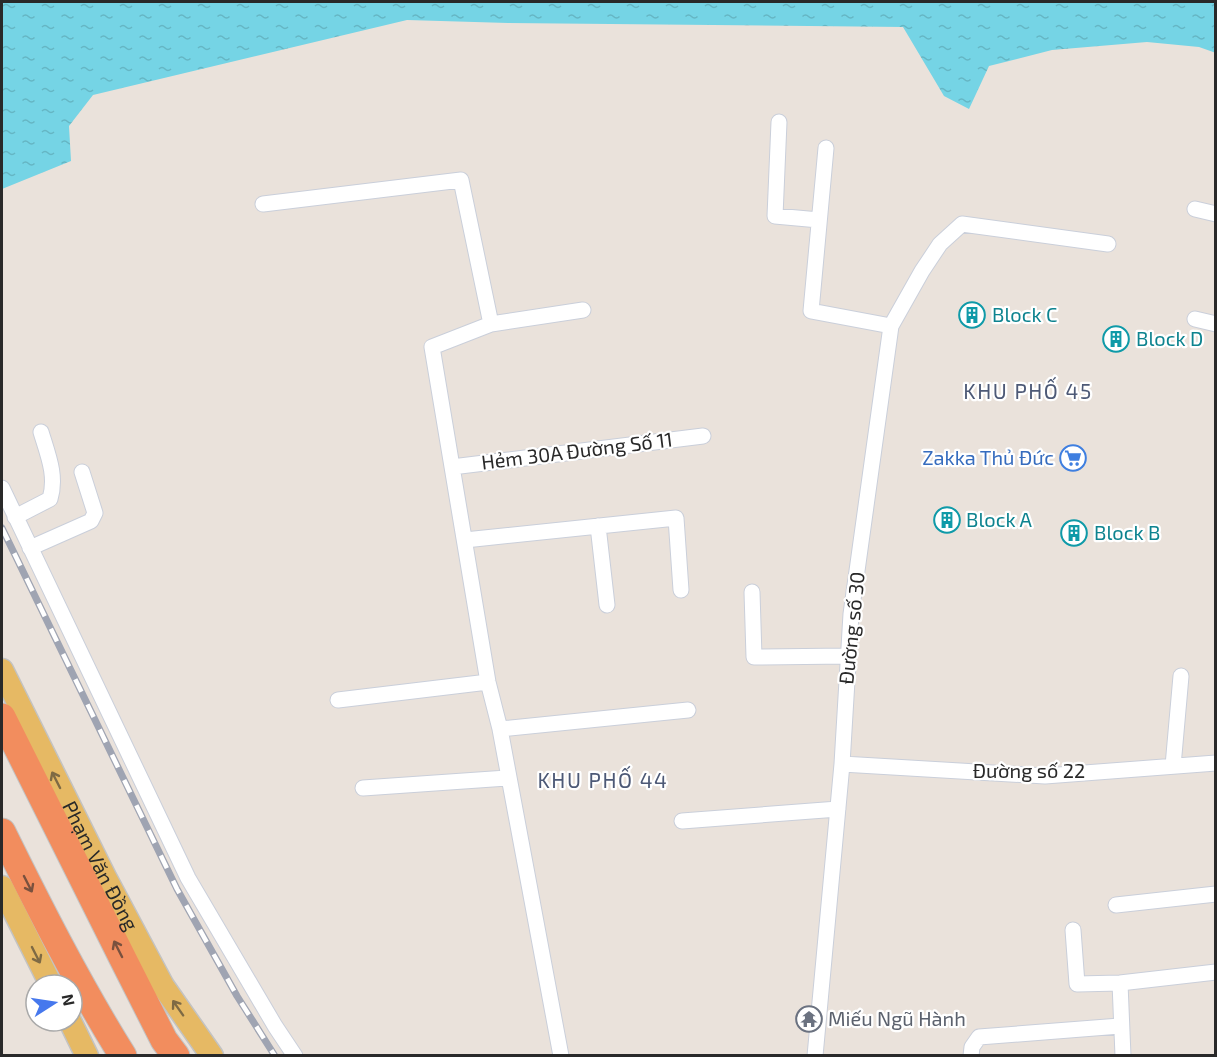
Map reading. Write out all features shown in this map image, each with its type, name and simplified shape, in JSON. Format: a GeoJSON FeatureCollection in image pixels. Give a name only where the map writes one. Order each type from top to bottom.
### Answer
{"type":"FeatureCollection","features":[{"type":"Feature","properties":{"kind":"highway","name":"Phạm Văn Đồng"},"geometry":{"type":"LineString","coordinates":[[2,717],[148,1010],[164,1040],[176,1056]]}},
{"type":"Feature","properties":{"kind":"highway"},"geometry":{"type":"LineString","coordinates":[[2,832],[115,1052]]}},
{"type":"Feature","properties":{"kind":"main road","name":"Phạm Văn Đồng"},"geometry":{"type":"LineString","coordinates":[[2,670],[105,877],[163,986],[212,1056]]}},
{"type":"Feature","properties":{"kind":"main road"},"geometry":{"type":"LineString","coordinates":[[4,898],[45,973]]}},
{"type":"Feature","properties":{"kind":"main road"},"geometry":{"type":"LineString","coordinates":[[76,1033],[87,1056]]}},
{"type":"Feature","properties":{"kind":"street"},"geometry":{"type":"LineString","coordinates":[[779,122],[775,216],[819,220]]}},
{"type":"Feature","properties":{"kind":"street"},"geometry":{"type":"LineString","coordinates":[[826,148],[810,311],[891,326]]}},
{"type":"Feature","properties":{"kind":"street"},"geometry":{"type":"LineString","coordinates":[[263,204],[461,180],[491,324]]}},
{"type":"Feature","properties":{"kind":"street"},"geometry":{"type":"LineString","coordinates":[[1195,209],[1215,214]]}},
{"type":"Feature","properties":{"kind":"street","name":"Đường số 30"},"geometry":{"type":"LineString","coordinates":[[815,1056],[842,764],[847,656],[891,326],[922,270],[940,244],[962,224],[1108,244]]}},
{"type":"Feature","properties":{"kind":"street"},"geometry":{"type":"LineString","coordinates":[[561,1056],[507,778],[500,729],[488,682],[432,347],[491,324],[583,310]]}},
{"type":"Feature","properties":{"kind":"street"},"geometry":{"type":"LineString","coordinates":[[1195,319],[1215,324]]}},
{"type":"Feature","properties":{"kind":"street"},"geometry":{"type":"LineString","coordinates":[[15,518],[50,500],[54,475],[41,432]]}},
{"type":"Feature","properties":{"kind":"street","name":"Hẻm 30A Đường Số 11"},"geometry":{"type":"LineString","coordinates":[[452,467],[703,436]]}},
{"type":"Feature","properties":{"kind":"street"},"geometry":{"type":"LineString","coordinates":[[30,548],[91,521],[95,513],[82,472]]}},
{"type":"Feature","properties":{"kind":"street"},"geometry":{"type":"LineString","coordinates":[[2,488],[188,879],[295,1056]]}},
{"type":"Feature","properties":{"kind":"street"},"geometry":{"type":"LineString","coordinates":[[465,540],[676,518],[681,590]]}},
{"type":"Feature","properties":{"kind":"street"},"geometry":{"type":"LineString","coordinates":[[598,526],[607,605]]}},
{"type":"Feature","properties":{"kind":"street"},"geometry":{"type":"LineString","coordinates":[[753,592],[754,657],[847,656]]}},
{"type":"Feature","properties":{"kind":"street"},"geometry":{"type":"LineString","coordinates":[[1173,766],[1182,676]]}},
{"type":"Feature","properties":{"kind":"street"},"geometry":{"type":"LineString","coordinates":[[338,700],[488,682]]}},
{"type":"Feature","properties":{"kind":"street"},"geometry":{"type":"LineString","coordinates":[[500,729],[688,710]]}},
{"type":"Feature","properties":{"kind":"street","name":"Đường số 22"},"geometry":{"type":"LineString","coordinates":[[842,764],[1046,776],[1215,763]]}},
{"type":"Feature","properties":{"kind":"street"},"geometry":{"type":"LineString","coordinates":[[363,789],[507,778]]}},
{"type":"Feature","properties":{"kind":"street"},"geometry":{"type":"LineString","coordinates":[[682,821],[838,809]]}},
{"type":"Feature","properties":{"kind":"street"},"geometry":{"type":"LineString","coordinates":[[1116,905],[1215,894]]}},
{"type":"Feature","properties":{"kind":"street"},"geometry":{"type":"LineString","coordinates":[[1073,930],[1077,984],[1120,983],[1215,972]]}},
{"type":"Feature","properties":{"kind":"street"},"geometry":{"type":"LineString","coordinates":[[1120,983],[1123,1056]]}},
{"type":"Feature","properties":{"kind":"street"},"geometry":{"type":"LineString","coordinates":[[971,1056],[972,1047],[978,1037],[1120,1026]]}},
{"type":"Feature","properties":{"kind":"water"},"geometry":{"type":"Polygon","coordinates":[[[2,2],[1215,2],[1216,53],[1199,47],[1147,42],[1052,50],[989,66],[969,109],[944,96],[903,27],[407,20],[93,95],[69,126],[71,161],[2,189],[2,2]]]}},
{"type":"Feature","properties":{"kind":"railway"},"geometry":{"type":"LineString","coordinates":[[2,528],[177,889],[237,996],[275,1056]]}},
{"type":"Feature","properties":{"kind":"place","name":"Block C"},"geometry":{"type":"Point","coordinates":[972,315]}},
{"type":"Feature","properties":{"kind":"place","name":"Block D"},"geometry":{"type":"Point","coordinates":[1116,339]}},
{"type":"Feature","properties":{"kind":"place","name":"Zakka Thủ Đức"},"geometry":{"type":"Point","coordinates":[1073,458]}},
{"type":"Feature","properties":{"kind":"place","name":"Block A"},"geometry":{"type":"Point","coordinates":[947,520]}},
{"type":"Feature","properties":{"kind":"place","name":"Block B"},"geometry":{"type":"Point","coordinates":[1074,533]}},
{"type":"Feature","properties":{"kind":"place","name":"Miếu Ngũ Hành"},"geometry":{"type":"Point","coordinates":[809,1019]}},
{"type":"Feature","properties":{"kind":"district","name":"KHU PHỐ 45"},"geometry":{"type":"Point","coordinates":[1028,392]}},
{"type":"Feature","properties":{"kind":"district","name":"KHU PHỐ 44"},"geometry":{"type":"Point","coordinates":[603,781]}}]}
